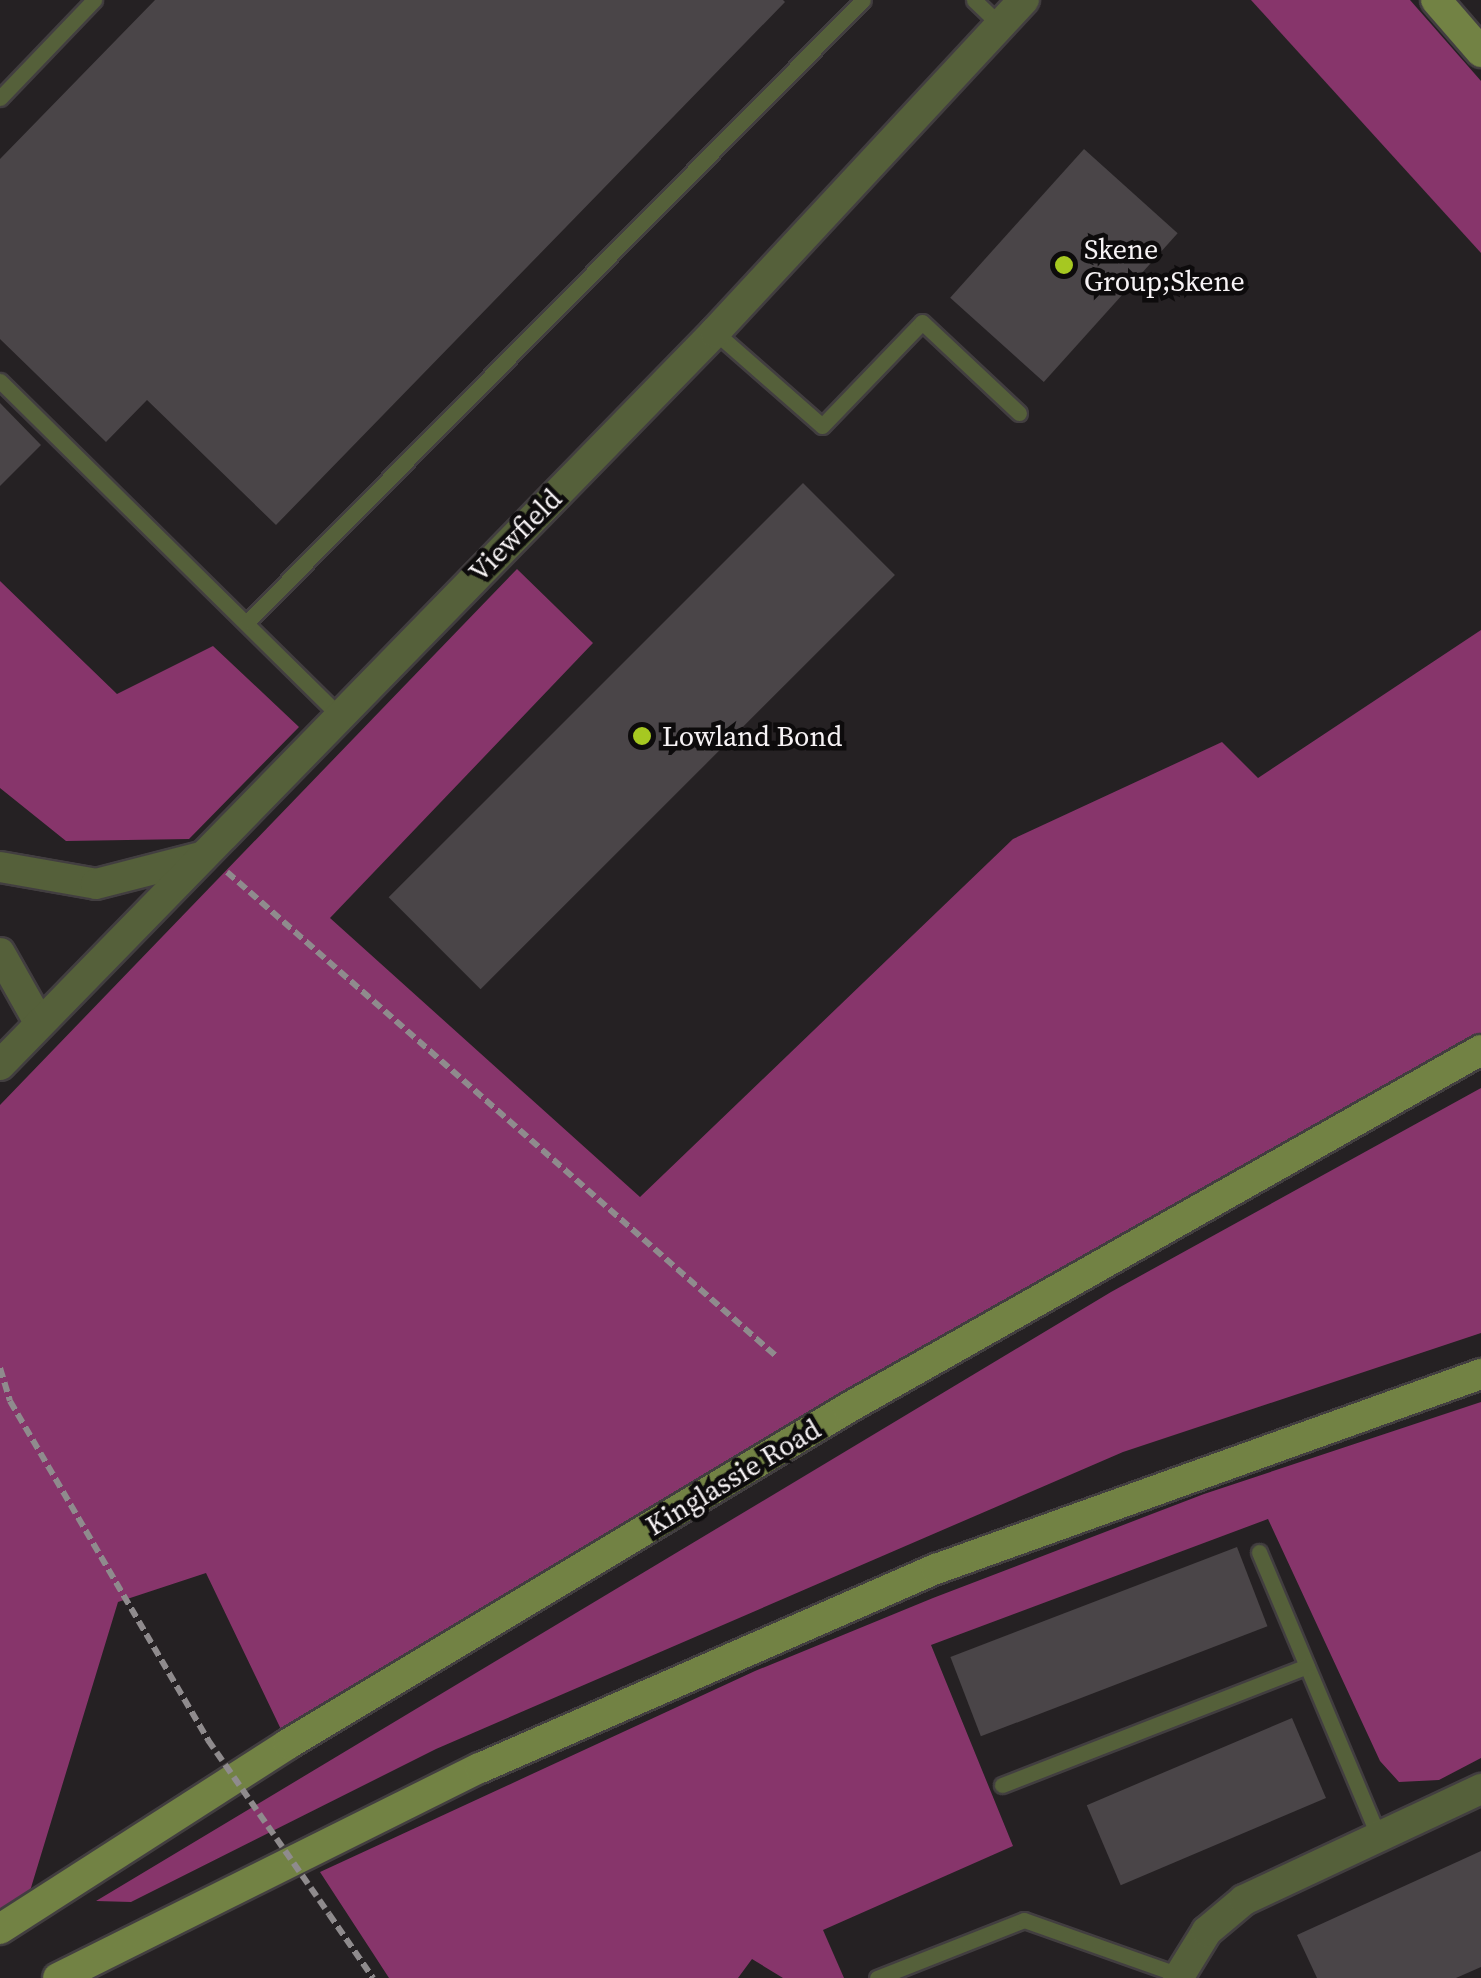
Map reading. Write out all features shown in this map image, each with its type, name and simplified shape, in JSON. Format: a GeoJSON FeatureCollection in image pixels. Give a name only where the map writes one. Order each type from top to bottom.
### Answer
{"type":"FeatureCollection","features":[{"type":"Feature","properties":{"kind":"main road"},"geometry":{"type":"LineString","coordinates":[[1436,0],[1481,52]]}},
{"type":"Feature","properties":{"kind":"main road","name":"Kinglassie Road"},"geometry":{"type":"LineString","coordinates":[[0,1929],[288,1744],[848,1408],[1481,1050]]}},
{"type":"Feature","properties":{"kind":"main road"},"geometry":{"type":"LineString","coordinates":[[58,1978],[480,1768],[936,1568],[1481,1374]]}},
{"type":"Feature","properties":{"kind":"street","name":"Viewfield"},"geometry":{"type":"LineString","coordinates":[[0,1065],[208,855],[338,714],[715,332],[1024,0]]}},
{"type":"Feature","properties":{"kind":"street"},"geometry":{"type":"LineString","coordinates":[[0,867],[96,884],[208,855]]}},
{"type":"Feature","properties":{"kind":"street"},"geometry":{"type":"LineString","coordinates":[[0,953],[40,1024]]}},
{"type":"Feature","properties":{"kind":"street"},"geometry":{"type":"LineString","coordinates":[[1179,1976],[1207,1931],[1244,1900],[1481,1789]]}},
{"type":"Feature","properties":{"kind":"lane"},"geometry":{"type":"LineString","coordinates":[[0,98],[94,0]]}},
{"type":"Feature","properties":{"kind":"lane"},"geometry":{"type":"LineString","coordinates":[[247,622],[863,0]]}},
{"type":"Feature","properties":{"kind":"lane"},"geometry":{"type":"LineString","coordinates":[[974,0],[1000,25]]}},
{"type":"Feature","properties":{"kind":"lane"},"geometry":{"type":"LineString","coordinates":[[715,332],[822,426],[922,322],[1018,413]]}},
{"type":"Feature","properties":{"kind":"lane"},"geometry":{"type":"LineString","coordinates":[[0,380],[338,714]]}},
{"type":"Feature","properties":{"kind":"lane"},"geometry":{"type":"LineString","coordinates":[[1260,1552],[1378,1835]]}},
{"type":"Feature","properties":{"kind":"lane"},"geometry":{"type":"LineString","coordinates":[[1002,1785],[1307,1666]]}},
{"type":"Feature","properties":{"kind":"lane"},"geometry":{"type":"LineString","coordinates":[[877,1978],[1024,1920],[1179,1976]]}},
{"type":"Feature","properties":{"kind":"path"},"geometry":{"type":"LineString","coordinates":[[208,855],[776,1356]]}},
{"type":"Feature","properties":{"kind":"path"},"geometry":{"type":"LineString","coordinates":[[0,1368],[10,1400],[165,1674],[373,1978]]}},
{"type":"Feature","properties":{"kind":"shaded area"},"geometry":{"type":"Polygon","coordinates":[[[1251,0],[1410,0],[1481,81],[1481,253],[1251,0]]]}},
{"type":"Feature","properties":{"kind":"shaded area"},"geometry":{"type":"Polygon","coordinates":[[[517,569],[593,643],[330,918],[640,1197],[1013,839],[1222,742],[1258,778],[1481,630],[1481,1050],[288,1744],[206,1573],[118,1602],[23,1914],[0,1929],[0,1105],[517,569]]]}},
{"type":"Feature","properties":{"kind":"shaded area"},"geometry":{"type":"Polygon","coordinates":[[[0,581],[117,694],[213,646],[299,727],[189,839],[66,841],[0,788],[0,581]]]}},
{"type":"Feature","properties":{"kind":"shaded area"},"geometry":{"type":"Polygon","coordinates":[[[1481,1088],[1481,1333],[1123,1452],[436,1749],[131,1902],[96,1901],[1111,1292],[1481,1088]]]}},
{"type":"Feature","properties":{"kind":"shaded area"},"geometry":{"type":"Polygon","coordinates":[[[1481,1402],[1481,1758],[1439,1780],[1399,1782],[1380,1761],[1268,1519],[931,1645],[1013,1846],[823,1930],[844,1978],[783,1978],[752,1959],[738,1978],[389,1978],[320,1872],[755,1671],[933,1598],[1204,1494],[1481,1402]]]}},
{"type":"Feature","properties":{"kind":"building"},"geometry":{"type":"Polygon","coordinates":[[[155,0],[785,2],[276,525],[147,400],[106,442],[0,339],[0,159],[155,0]]]}},
{"type":"Feature","properties":{"kind":"building","name":"Skene Group;Skene"},"geometry":{"type":"Polygon","coordinates":[[[1084,149],[1178,233],[1044,382],[950,298],[1084,149]]]}},
{"type":"Feature","properties":{"kind":"building"},"geometry":{"type":"Polygon","coordinates":[[[0,403],[41,445],[0,486],[0,403]]]}},
{"type":"Feature","properties":{"kind":"building","name":"Lowland Bond"},"geometry":{"type":"Polygon","coordinates":[[[803,483],[895,575],[481,989],[389,897],[803,483]]]}},
{"type":"Feature","properties":{"kind":"building"},"geometry":{"type":"Polygon","coordinates":[[[1237,1547],[1267,1626],[981,1736],[950,1657],[1237,1547]]]}},
{"type":"Feature","properties":{"kind":"building"},"geometry":{"type":"Polygon","coordinates":[[[1292,1718],[1326,1798],[1121,1885],[1087,1805],[1292,1718]]]}},
{"type":"Feature","properties":{"kind":"building"},"geometry":{"type":"Polygon","coordinates":[[[1481,1851],[1481,1967],[1456,1978],[1317,1978],[1297,1935],[1481,1851]]]}},
{"type":"Feature","properties":{"kind":"place","name":"Skene Group;Skene"},"geometry":{"type":"Point","coordinates":[1064,265]}},
{"type":"Feature","properties":{"kind":"place","name":"Lowland Bond"},"geometry":{"type":"Point","coordinates":[642,736]}}]}
